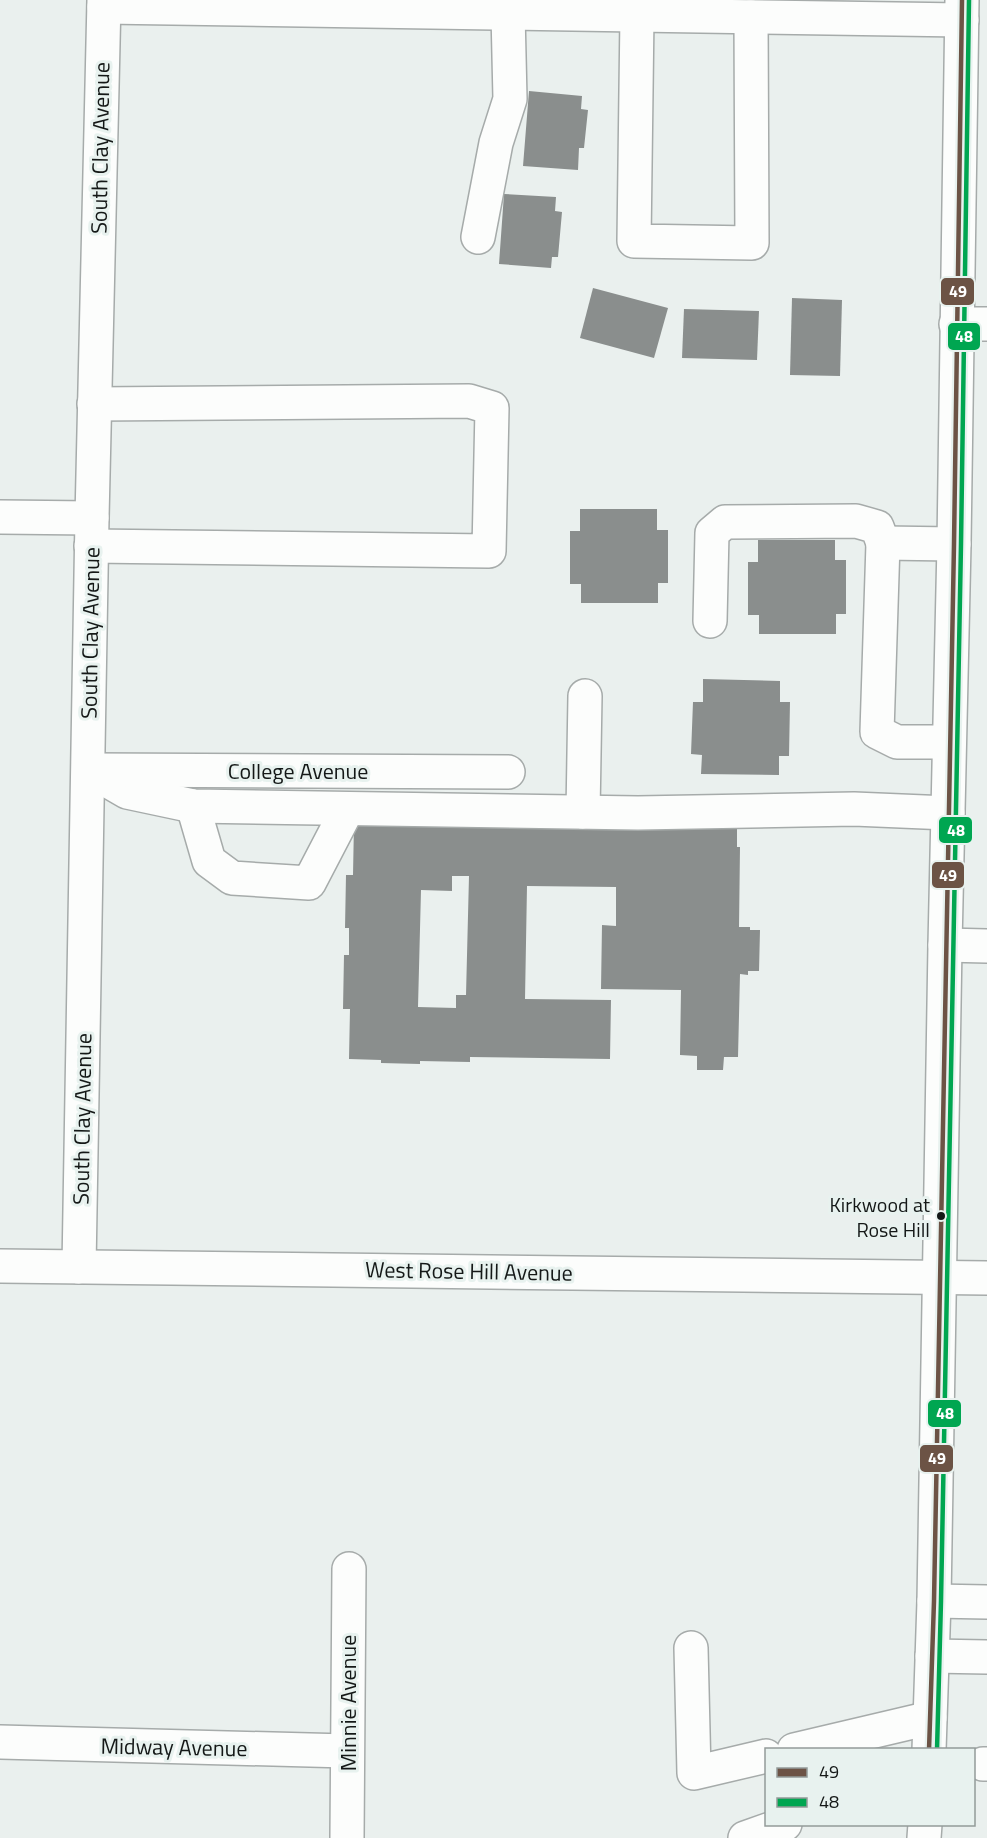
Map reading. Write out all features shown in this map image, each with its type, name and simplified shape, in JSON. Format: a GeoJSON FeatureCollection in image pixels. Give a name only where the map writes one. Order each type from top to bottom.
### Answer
{"type":"FeatureCollection","features":[{"type":"Feature","properties":{"kind":"street"},"geometry":{"type":"LineString","coordinates":[[104,4],[508,14],[751,17],[962,10],[972,324],[954,544],[934,1600],[929,1734],[803,1748]]}},
{"type":"Feature","properties":{"kind":"street","name":"South Clay Avenue"},"geometry":{"type":"LineString","coordinates":[[79,1267],[94,404],[104,4]]}},
{"type":"Feature","properties":{"kind":"street"},"geometry":{"type":"LineString","coordinates":[[478,237],[496,142],[510,99],[508,14]]}},
{"type":"Feature","properties":{"kind":"street"},"geometry":{"type":"LineString","coordinates":[[636,15],[634,241],[752,243],[751,17]]}},
{"type":"Feature","properties":{"kind":"street"},"geometry":{"type":"LineString","coordinates":[[0,517],[92,532],[489,551],[492,408],[469,401],[94,404]]}},
{"type":"Feature","properties":{"kind":"street"},"geometry":{"type":"LineString","coordinates":[[710,621],[712,533],[725,522],[856,521],[877,527],[882,543],[877,732],[897,742],[949,742]]}},
{"type":"Feature","properties":{"kind":"street"},"geometry":{"type":"LineString","coordinates":[[882,543],[954,544]]}},
{"type":"Feature","properties":{"kind":"street"},"geometry":{"type":"LineString","coordinates":[[584,812],[585,696]]}},
{"type":"Feature","properties":{"kind":"street"},"geometry":{"type":"LineString","coordinates":[[89,770],[127,792],[194,806],[584,812],[854,809],[948,813]]}},
{"type":"Feature","properties":{"kind":"street","name":"College Avenue"},"geometry":{"type":"LineString","coordinates":[[89,770],[492,771],[477,811]]}},
{"type":"Feature","properties":{"kind":"street"},"geometry":{"type":"LineString","coordinates":[[194,806],[209,861],[232,878],[309,883],[347,810]]}},
{"type":"Feature","properties":{"kind":"street"},"geometry":{"type":"LineString","coordinates":[[945,945],[987,946]]}},
{"type":"Feature","properties":{"kind":"street","name":"West Rose Hill Avenue"},"geometry":{"type":"LineString","coordinates":[[0,1266],[987,1278]]}},
{"type":"Feature","properties":{"kind":"street","name":"Minnie Avenue"},"geometry":{"type":"LineString","coordinates":[[347,1838],[349,1569]]}},
{"type":"Feature","properties":{"kind":"street"},"geometry":{"type":"LineString","coordinates":[[934,1600],[987,1602]]}},
{"type":"Feature","properties":{"kind":"street"},"geometry":{"type":"LineString","coordinates":[[691,1648],[694,1773],[765,1756]]}},
{"type":"Feature","properties":{"kind":"street"},"geometry":{"type":"LineString","coordinates":[[932,1656],[987,1657]]}},
{"type":"Feature","properties":{"kind":"street","name":"Midway Avenue"},"geometry":{"type":"LineString","coordinates":[[0,1742],[347,1751]]}},
{"type":"Feature","properties":{"kind":"street"},"geometry":{"type":"LineString","coordinates":[[745,1838],[778,1826]]}},
{"type":"Feature","properties":{"kind":"building"},"geometry":{"type":"Polygon","coordinates":[[[529,91],[582,96],[581,109],[588,110],[584,148],[579,148],[578,170],[523,166],[529,91]]]}},
{"type":"Feature","properties":{"kind":"building"},"geometry":{"type":"Polygon","coordinates":[[[504,194],[556,197],[555,211],[562,212],[558,257],[552,257],[551,268],[499,264],[504,194]]]}},
{"type":"Feature","properties":{"kind":"building"},"geometry":{"type":"Polygon","coordinates":[[[593,288],[668,308],[654,358],[580,338],[593,288]]]}},
{"type":"Feature","properties":{"kind":"building"},"geometry":{"type":"Polygon","coordinates":[[[792,298],[842,300],[840,376],[790,375],[792,298]]]}},
{"type":"Feature","properties":{"kind":"building"},"geometry":{"type":"Polygon","coordinates":[[[684,309],[759,311],[757,360],[682,358],[684,309]]]}},
{"type":"Feature","properties":{"kind":"building"},"geometry":{"type":"Polygon","coordinates":[[[580,509],[657,509],[657,530],[668,530],[668,583],[658,583],[658,603],[581,603],[581,584],[570,584],[570,531],[580,531],[580,509]]]}},
{"type":"Feature","properties":{"kind":"building"},"geometry":{"type":"Polygon","coordinates":[[[758,540],[835,540],[835,560],[846,560],[846,614],[836,614],[836,634],[759,634],[759,615],[748,615],[748,562],[758,562],[758,540]]]}},
{"type":"Feature","properties":{"kind":"building"},"geometry":{"type":"Polygon","coordinates":[[[703,679],[780,681],[780,702],[790,702],[789,756],[779,756],[779,775],[701,774],[702,755],[691,754],[693,702],[703,702],[703,679]]]}},
{"type":"Feature","properties":{"kind":"building"},"geometry":{"type":"Polygon","coordinates":[[[354,823],[737,828],[737,847],[740,847],[739,927],[760,930],[759,971],[748,971],[748,975],[740,974],[738,1057],[724,1057],[723,1070],[697,1070],[697,1056],[680,1055],[681,990],[601,989],[602,925],[616,926],[616,887],[527,886],[525,999],[611,1000],[610,1059],[470,1057],[470,1062],[420,1061],[420,1064],[349,1059],[350,1009],[343,1009],[344,955],[349,955],[349,928],[345,928],[346,875],[353,875],[354,823]],[[452,876],[452,891],[421,890],[418,1007],[456,1008],[456,995],[466,995],[469,876],[452,876]]]}},
{"type":"Feature","properties":{"kind":"transit line","name":"49"},"geometry":{"type":"LineString","coordinates":[[929,1748],[934,1601],[954,544],[962,0]]}},
{"type":"Feature","properties":{"kind":"transit line","name":"48"},"geometry":{"type":"LineString","coordinates":[[937,1748],[961,544],[969,0]]}},
{"type":"Feature","properties":{"kind":"place","name":"Kirkwood at Rose Hill"},"geometry":{"type":"Point","coordinates":[941,1216]}}]}
